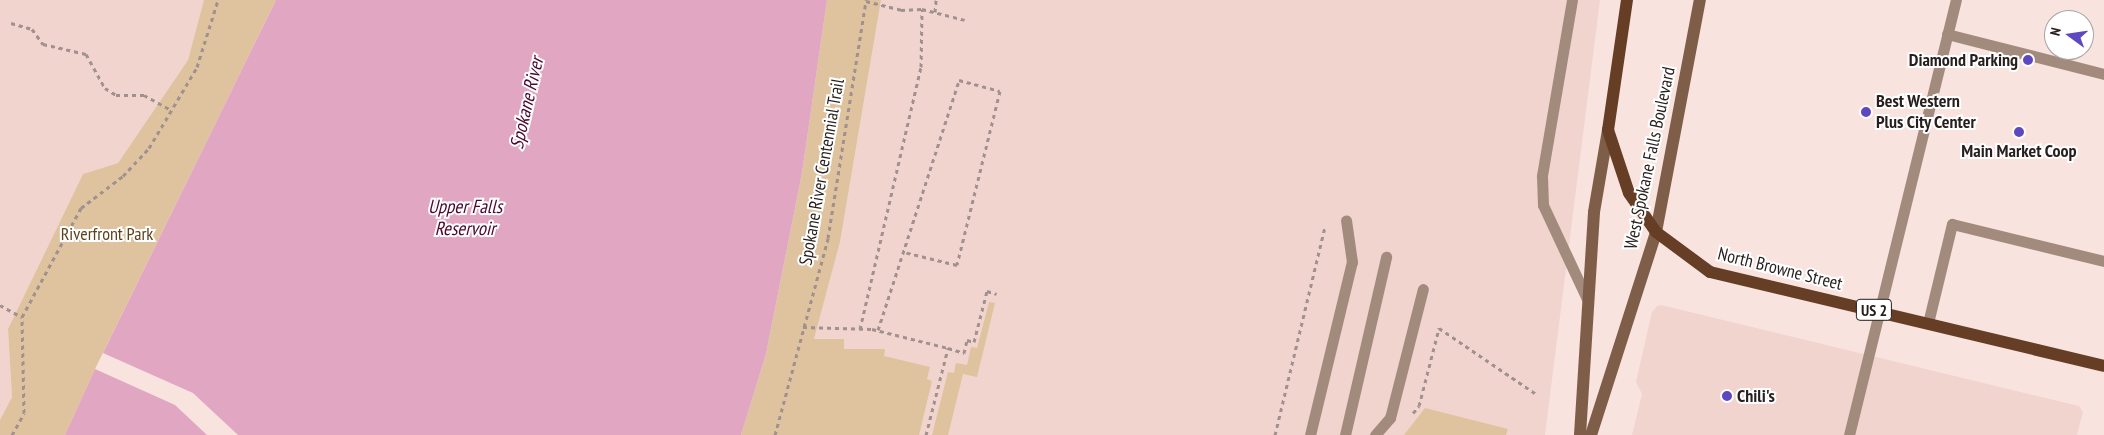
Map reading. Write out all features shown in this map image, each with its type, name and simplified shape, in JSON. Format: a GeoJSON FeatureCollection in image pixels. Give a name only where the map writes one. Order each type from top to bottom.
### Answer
{"type":"FeatureCollection","features":[{"type":"Feature","properties":{"kind":"main road","name":"US 2"},"geometry":{"type":"LineString","coordinates":[[1608,130],[1627,0]]}},
{"type":"Feature","properties":{"kind":"main road","name":"West Spokane Falls Boulevard"},"geometry":{"type":"LineString","coordinates":[[1592,435],[1656,232],[1700,0]]}},
{"type":"Feature","properties":{"kind":"main road"},"geometry":{"type":"LineString","coordinates":[[1580,435],[1594,212],[1608,130]]}},
{"type":"Feature","properties":{"kind":"main road","name":"North Browne Street"},"geometry":{"type":"LineString","coordinates":[[1608,130],[1629,193],[1656,232],[1710,272],[1880,311],[2104,366]]}},
{"type":"Feature","properties":{"kind":"lane"},"geometry":{"type":"LineString","coordinates":[[1572,0],[1542,176],[1543,205],[1588,301]]}},
{"type":"Feature","properties":{"kind":"lane"},"geometry":{"type":"LineString","coordinates":[[1849,435],[1956,0]]}},
{"type":"Feature","properties":{"kind":"lane"},"geometry":{"type":"LineString","coordinates":[[1947,34],[2104,74]]}},
{"type":"Feature","properties":{"kind":"lane"},"geometry":{"type":"LineString","coordinates":[[1310,435],[1352,262],[1346,220]]}},
{"type":"Feature","properties":{"kind":"lane"},"geometry":{"type":"LineString","coordinates":[[1928,323],[1952,224],[2104,260]]}},
{"type":"Feature","properties":{"kind":"lane"},"geometry":{"type":"LineString","coordinates":[[1344,435],[1386,257]]}},
{"type":"Feature","properties":{"kind":"lane"},"geometry":{"type":"LineString","coordinates":[[1375,435],[1390,418],[1422,289]]}},
{"type":"Feature","properties":{"kind":"path"},"geometry":{"type":"LineString","coordinates":[[12,435],[24,413],[22,317],[80,208],[123,176],[149,148],[197,67],[218,0]]}},
{"type":"Feature","properties":{"kind":"path"},"geometry":{"type":"LineString","coordinates":[[866,0],[901,10],[922,9],[965,20]]}},
{"type":"Feature","properties":{"kind":"path","name":"Spokane River Centennial Trail"},"geometry":{"type":"LineString","coordinates":[[774,435],[828,238],[866,0]]}},
{"type":"Feature","properties":{"kind":"path"},"geometry":{"type":"LineString","coordinates":[[935,12],[936,0]]}},
{"type":"Feature","properties":{"kind":"path"},"geometry":{"type":"LineString","coordinates":[[860,329],[921,67],[922,9]]}},
{"type":"Feature","properties":{"kind":"path"},"geometry":{"type":"LineString","coordinates":[[11,23],[32,29],[43,44],[86,54],[105,88],[116,95],[144,95],[172,110]]}},
{"type":"Feature","properties":{"kind":"path"},"geometry":{"type":"LineString","coordinates":[[878,330],[958,80],[1000,91],[957,265],[904,252]]}},
{"type":"Feature","properties":{"kind":"path"},"geometry":{"type":"LineString","coordinates":[[1275,435],[1326,224]]}},
{"type":"Feature","properties":{"kind":"path"},"geometry":{"type":"LineString","coordinates":[[803,327],[878,330],[964,353],[967,340],[974,342],[986,291],[997,294]]}},
{"type":"Feature","properties":{"kind":"path"},"geometry":{"type":"LineString","coordinates":[[0,306],[22,317]]}},
{"type":"Feature","properties":{"kind":"path"},"geometry":{"type":"LineString","coordinates":[[1408,420],[1419,406],[1439,328],[1536,394]]}},
{"type":"Feature","properties":{"kind":"path"},"geometry":{"type":"LineString","coordinates":[[926,435],[948,348]]}},
{"type":"Feature","properties":{"kind":"shaded area"},"geometry":{"type":"Polygon","coordinates":[[[0,0],[204,0],[188,60],[118,163],[83,174],[8,329],[12,397],[0,420],[0,0]]]}},
{"type":"Feature","properties":{"kind":"shaded area"},"geometry":{"type":"Polygon","coordinates":[[[881,0],[1600,0],[1545,435],[788,435],[840,242],[881,0]]]}},
{"type":"Feature","properties":{"kind":"shaded area"},"geometry":{"type":"Polygon","coordinates":[[[1661,305],[2079,406],[2083,412],[2077,435],[1632,435],[1642,394],[1636,382],[1652,312],[1657,306],[1661,305]]]}},
{"type":"Feature","properties":{"kind":"green space","name":"Riverfront Park"},"geometry":{"type":"Polygon","coordinates":[[[204,0],[276,0],[95,369],[65,435],[0,435],[0,420],[12,397],[8,329],[83,174],[118,163],[188,60],[204,0]]]}},
{"type":"Feature","properties":{"kind":"green space"},"geometry":{"type":"Polygon","coordinates":[[[827,0],[881,0],[840,242],[814,339],[844,339],[844,349],[885,349],[884,356],[930,367],[927,379],[932,381],[919,435],[741,435],[766,354],[802,173],[827,0]]]}},
{"type":"Feature","properties":{"kind":"green space"},"geometry":{"type":"Polygon","coordinates":[[[989,302],[995,303],[977,377],[963,374],[948,435],[932,435],[948,372],[954,373],[956,363],[967,365],[971,347],[977,348],[989,302]]]}},
{"type":"Feature","properties":{"kind":"green space"},"geometry":{"type":"Polygon","coordinates":[[[1425,408],[1508,429],[1506,435],[1404,435],[1425,408]]]}},
{"type":"Feature","properties":{"kind":"water","name":"Upper Falls Reservoir"},"geometry":{"type":"Polygon","coordinates":[[[276,0],[827,0],[802,173],[766,354],[741,435],[238,435],[193,393],[103,353],[276,0]]]}},
{"type":"Feature","properties":{"kind":"water"},"geometry":{"type":"Polygon","coordinates":[[[95,369],[175,405],[207,435],[65,435],[95,369]]]}},
{"type":"Feature","properties":{"kind":"place","name":"Diamond Parking"},"geometry":{"type":"Point","coordinates":[2028,60]}},
{"type":"Feature","properties":{"kind":"place","name":"Best Western Plus City Center"},"geometry":{"type":"Point","coordinates":[1866,112]}},
{"type":"Feature","properties":{"kind":"place","name":"Main Market Coop"},"geometry":{"type":"Point","coordinates":[2019,132]}},
{"type":"Feature","properties":{"kind":"place","name":"Chili's"},"geometry":{"type":"Point","coordinates":[1727,396]}},
{"type":"Feature","properties":{"kind":"water label","name":"Spokane River"},"geometry":{"type":"Point","coordinates":[527,103]}}]}
